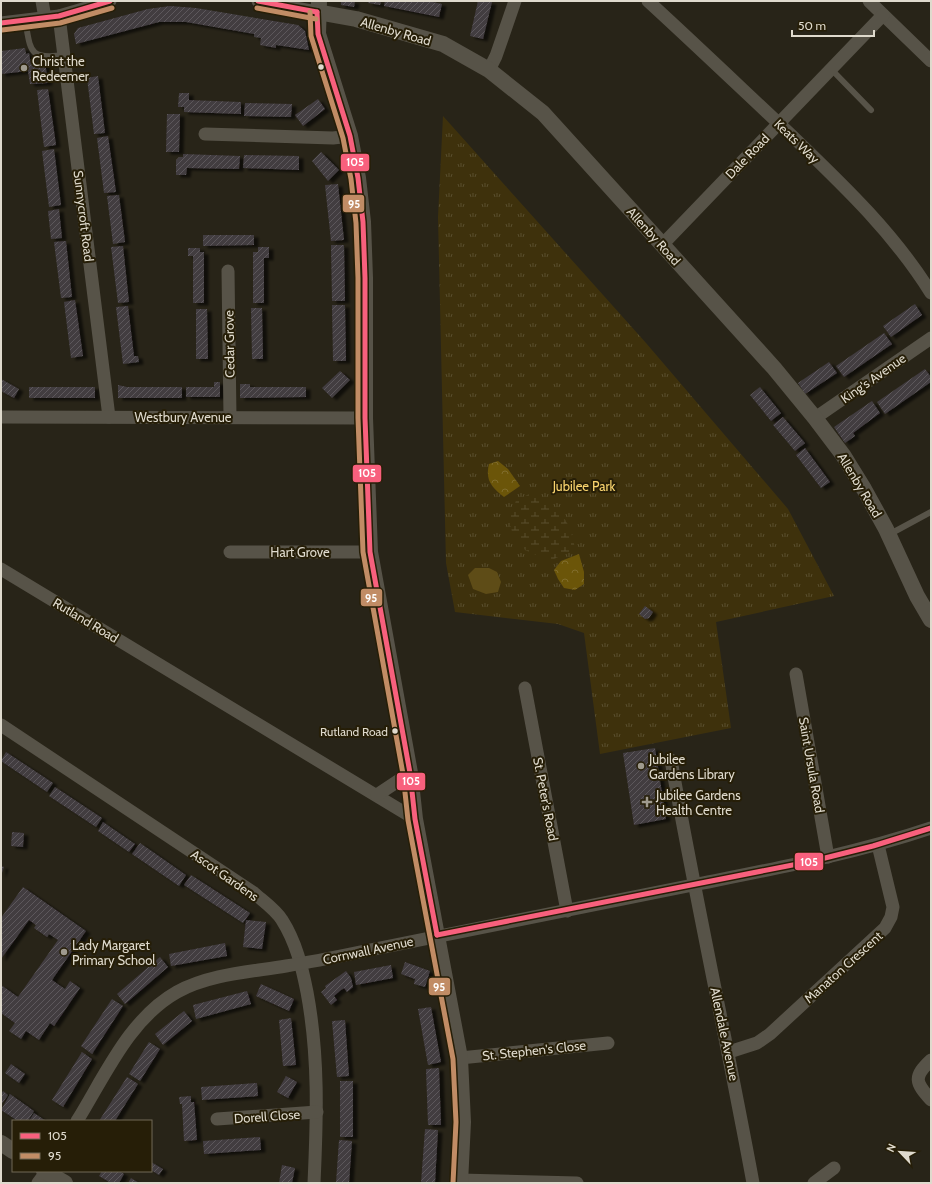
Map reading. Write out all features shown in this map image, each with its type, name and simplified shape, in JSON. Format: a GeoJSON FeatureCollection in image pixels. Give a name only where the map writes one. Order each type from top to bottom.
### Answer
{"type":"FeatureCollection","features":[{"type":"Feature","properties":{"kind":"street"},"geometry":{"type":"LineString","coordinates":[[42,1],[45,18]]}},
{"type":"Feature","properties":{"kind":"street"},"geometry":{"type":"LineString","coordinates":[[1,23],[59,16],[110,1]]}},
{"type":"Feature","properties":{"kind":"street","name":"Allenby Road"},"geometry":{"type":"LineString","coordinates":[[258,1],[318,7],[356,20],[443,44],[489,70],[543,113],[774,368],[815,418],[843,455],[864,489],[917,596],[931,620]]}},
{"type":"Feature","properties":{"kind":"street"},"geometry":{"type":"LineString","coordinates":[[489,70],[496,56],[515,1]]}},
{"type":"Feature","properties":{"kind":"street","name":"Keats Way"},"geometry":{"type":"LineString","coordinates":[[648,1],[844,185],[885,229],[919,274],[931,293]]}},
{"type":"Feature","properties":{"kind":"street"},"geometry":{"type":"LineString","coordinates":[[868,1],[931,61]]}},
{"type":"Feature","properties":{"kind":"street"},"geometry":{"type":"LineString","coordinates":[[318,7],[318,34],[350,136],[358,178],[363,222],[365,278],[365,418],[370,552],[410,773],[415,819],[460,1058],[463,1122],[460,1181],[577,1183]]}},
{"type":"Feature","properties":{"kind":"street","name":"Dale Road"},"geometry":{"type":"LineString","coordinates":[[662,245],[883,15]]}},
{"type":"Feature","properties":{"kind":"street","name":"Sunnycroft Road"},"geometry":{"type":"LineString","coordinates":[[59,16],[109,417]]}},
{"type":"Feature","properties":{"kind":"street"},"geometry":{"type":"LineString","coordinates":[[205,134],[333,138],[350,136]]}},
{"type":"Feature","properties":{"kind":"street","name":"Cedar Grove"},"geometry":{"type":"LineString","coordinates":[[228,271],[230,417]]}},
{"type":"Feature","properties":{"kind":"street","name":"King's Avenue"},"geometry":{"type":"LineString","coordinates":[[815,418],[931,338]]}},
{"type":"Feature","properties":{"kind":"street","name":"Westbury Avenue"},"geometry":{"type":"LineString","coordinates":[[1,417],[365,418]]}},
{"type":"Feature","properties":{"kind":"street","name":"Hart Grove"},"geometry":{"type":"LineString","coordinates":[[230,552],[370,552]]}},
{"type":"Feature","properties":{"kind":"street","name":"Rutland Road"},"geometry":{"type":"LineString","coordinates":[[1,569],[415,819]]}},
{"type":"Feature","properties":{"kind":"street","name":"Saint Ursula Road"},"geometry":{"type":"LineString","coordinates":[[796,674],[828,857]]}},
{"type":"Feature","properties":{"kind":"street","name":"St. Peter's Road"},"geometry":{"type":"LineString","coordinates":[[525,688],[567,911]]}},
{"type":"Feature","properties":{"kind":"street","name":"Ascot Gardens"},"geometry":{"type":"LineString","coordinates":[[1,725],[254,893],[282,919],[301,964],[314,1043],[317,1112],[314,1183]]}},
{"type":"Feature","properties":{"kind":"street","name":"Allendale Avenue"},"geometry":{"type":"LineString","coordinates":[[671,760],[694,885],[729,1052],[753,1183]]}},
{"type":"Feature","properties":{"kind":"street"},"geometry":{"type":"LineString","coordinates":[[377,795],[410,773]]}},
{"type":"Feature","properties":{"kind":"street","name":"Cornwall Avenue"},"geometry":{"type":"LineString","coordinates":[[78,1120],[126,1040],[144,1018],[159,1004],[178,992],[220,976],[301,964],[437,935],[567,911],[694,885],[878,845],[931,828]]}},
{"type":"Feature","properties":{"kind":"street","name":"Manaton Crescent"},"geometry":{"type":"LineString","coordinates":[[729,1052],[757,1043],[770,1034],[885,928],[891,917],[892,907],[878,845]]}},
{"type":"Feature","properties":{"kind":"street","name":"St. Stephen's Close"},"geometry":{"type":"LineString","coordinates":[[460,1058],[608,1043]]}},
{"type":"Feature","properties":{"kind":"street"},"geometry":{"type":"LineString","coordinates":[[931,1060],[920,1071],[917,1079],[920,1088],[931,1100]]}},
{"type":"Feature","properties":{"kind":"street","name":"Dorell Close"},"geometry":{"type":"LineString","coordinates":[[216,1119],[317,1112]]}},
{"type":"Feature","properties":{"kind":"street"},"geometry":{"type":"LineString","coordinates":[[1,1143],[12,1150]]}},
{"type":"Feature","properties":{"kind":"street"},"geometry":{"type":"LineString","coordinates":[[814,1183],[834,1168]]}},
{"type":"Feature","properties":{"kind":"street"},"geometry":{"type":"LineString","coordinates":[[44,1174],[65,1183]]}},
{"type":"Feature","properties":{"kind":"lane"},"geometry":{"type":"LineString","coordinates":[[25,20],[32,51],[38,55],[46,57],[64,55]]}},
{"type":"Feature","properties":{"kind":"lane"},"geometry":{"type":"LineString","coordinates":[[831,69],[871,110]]}},
{"type":"Feature","properties":{"kind":"lane"},"geometry":{"type":"LineString","coordinates":[[888,535],[931,512]]}},
{"type":"Feature","properties":{"kind":"green space","name":"Jubilee Park"},"geometry":{"type":"Polygon","coordinates":[[[443,116],[646,343],[788,509],[834,596],[716,622],[731,728],[600,754],[584,633],[558,624],[455,612],[446,563],[438,217],[443,116]]]}},
{"type":"Feature","properties":{"kind":"green space"},"geometry":{"type":"Polygon","coordinates":[[[498,461],[508,469],[520,486],[504,497],[490,483],[488,475],[489,464],[498,461]]]}},
{"type":"Feature","properties":{"kind":"green space"},"geometry":{"type":"Polygon","coordinates":[[[529,494],[548,504],[561,514],[570,528],[575,549],[550,561],[525,550],[512,532],[509,516],[516,501],[529,494]]]}},
{"type":"Feature","properties":{"kind":"green space"},"geometry":{"type":"Polygon","coordinates":[[[579,554],[584,572],[584,584],[575,590],[564,588],[554,570],[561,561],[579,554]]]}},
{"type":"Feature","properties":{"kind":"shaded area"},"geometry":{"type":"Polygon","coordinates":[[[475,568],[489,568],[497,572],[501,582],[498,592],[486,594],[473,589],[468,575],[475,568]]]}},
{"type":"Feature","properties":{"kind":"building"},"geometry":{"type":"Polygon","coordinates":[[[341,1],[355,1],[354,7],[341,5],[341,1]]]}},
{"type":"Feature","properties":{"kind":"building"},"geometry":{"type":"Polygon","coordinates":[[[369,1],[381,1],[380,5],[368,3],[369,1]]]}},
{"type":"Feature","properties":{"kind":"building"},"geometry":{"type":"Polygon","coordinates":[[[385,1],[428,1],[442,4],[439,17],[384,6],[385,1]]]}},
{"type":"Feature","properties":{"kind":"building"},"geometry":{"type":"Polygon","coordinates":[[[478,1],[492,2],[483,39],[470,36],[478,1]]]}},
{"type":"Feature","properties":{"kind":"building"},"geometry":{"type":"Polygon","coordinates":[[[170,6],[196,8],[298,25],[305,31],[309,50],[276,45],[276,48],[260,45],[261,38],[254,37],[254,34],[186,22],[159,22],[76,44],[74,34],[78,28],[148,9],[170,6]]]}},
{"type":"Feature","properties":{"kind":"building","name":"Christ the Redeemer"},"geometry":{"type":"Polygon","coordinates":[[[25,48],[26,54],[29,53],[31,64],[45,62],[48,83],[30,84],[28,71],[1,74],[1,51],[25,48]]]}},
{"type":"Feature","properties":{"kind":"building"},"geometry":{"type":"Polygon","coordinates":[[[98,76],[105,133],[94,134],[87,78],[98,76]]]}},
{"type":"Feature","properties":{"kind":"building"},"geometry":{"type":"Polygon","coordinates":[[[48,89],[56,145],[44,147],[37,90],[48,89]]]}},
{"type":"Feature","properties":{"kind":"building"},"geometry":{"type":"Polygon","coordinates":[[[179,93],[189,93],[189,100],[241,102],[241,114],[184,112],[184,107],[178,107],[179,93]]]}},
{"type":"Feature","properties":{"kind":"building"},"geometry":{"type":"Polygon","coordinates":[[[318,99],[325,109],[303,126],[295,115],[318,99]]]}},
{"type":"Feature","properties":{"kind":"building"},"geometry":{"type":"Polygon","coordinates":[[[245,103],[292,104],[291,117],[244,116],[245,103]]]}},
{"type":"Feature","properties":{"kind":"building"},"geometry":{"type":"Polygon","coordinates":[[[167,114],[180,114],[179,152],[166,152],[167,114]]]}},
{"type":"Feature","properties":{"kind":"building"},"geometry":{"type":"Polygon","coordinates":[[[108,136],[116,192],[104,193],[97,138],[108,136]]]}},
{"type":"Feature","properties":{"kind":"building"},"geometry":{"type":"Polygon","coordinates":[[[54,149],[61,205],[49,207],[42,151],[54,149]]]}},
{"type":"Feature","properties":{"kind":"building"},"geometry":{"type":"Polygon","coordinates":[[[321,152],[339,170],[328,181],[312,161],[321,152]]]}},
{"type":"Feature","properties":{"kind":"building"},"geometry":{"type":"Polygon","coordinates":[[[183,154],[240,156],[239,169],[187,168],[186,175],[176,175],[176,160],[179,157],[183,157],[183,154]]]}},
{"type":"Feature","properties":{"kind":"building"},"geometry":{"type":"Polygon","coordinates":[[[244,155],[299,156],[299,170],[243,168],[244,155]]]}},
{"type":"Feature","properties":{"kind":"building"},"geometry":{"type":"Polygon","coordinates":[[[338,184],[344,240],[331,241],[325,185],[338,184]]]}},
{"type":"Feature","properties":{"kind":"building"},"geometry":{"type":"Polygon","coordinates":[[[119,195],[125,242],[113,244],[107,196],[119,195]]]}},
{"type":"Feature","properties":{"kind":"building"},"geometry":{"type":"Polygon","coordinates":[[[59,209],[62,238],[51,239],[48,211],[59,209]]]}},
{"type":"Feature","properties":{"kind":"building"},"geometry":{"type":"Polygon","coordinates":[[[203,235],[254,235],[254,245],[203,246],[203,235]]]}},
{"type":"Feature","properties":{"kind":"building"},"geometry":{"type":"Polygon","coordinates":[[[66,241],[72,297],[61,298],[54,242],[66,241]]]}},
{"type":"Feature","properties":{"kind":"building"},"geometry":{"type":"Polygon","coordinates":[[[331,245],[344,245],[345,301],[332,301],[331,245]]]}},
{"type":"Feature","properties":{"kind":"building"},"geometry":{"type":"Polygon","coordinates":[[[123,246],[129,302],[118,303],[111,247],[123,246]]]}},
{"type":"Feature","properties":{"kind":"building"},"geometry":{"type":"Polygon","coordinates":[[[258,247],[269,247],[269,258],[264,258],[264,303],[253,303],[253,252],[258,252],[258,247]]]}},
{"type":"Feature","properties":{"kind":"building"},"geometry":{"type":"Polygon","coordinates":[[[188,248],[200,248],[200,252],[204,252],[204,303],[193,303],[193,256],[188,256],[188,248]]]}},
{"type":"Feature","properties":{"kind":"building"},"geometry":{"type":"Polygon","coordinates":[[[75,300],[83,356],[71,358],[64,302],[75,300]]]}},
{"type":"Feature","properties":{"kind":"building"},"geometry":{"type":"Polygon","coordinates":[[[915,304],[922,315],[891,337],[883,326],[915,304]]]}},
{"type":"Feature","properties":{"kind":"building"},"geometry":{"type":"Polygon","coordinates":[[[332,305],[345,305],[346,361],[333,361],[332,305]]]}},
{"type":"Feature","properties":{"kind":"building"},"geometry":{"type":"Polygon","coordinates":[[[128,306],[134,356],[138,356],[139,362],[123,364],[116,307],[128,306]]]}},
{"type":"Feature","properties":{"kind":"building"},"geometry":{"type":"Polygon","coordinates":[[[251,308],[262,308],[263,359],[252,359],[251,308]]]}},
{"type":"Feature","properties":{"kind":"building"},"geometry":{"type":"Polygon","coordinates":[[[196,309],[207,309],[208,359],[196,359],[196,309]]]}},
{"type":"Feature","properties":{"kind":"building"},"geometry":{"type":"Polygon","coordinates":[[[884,333],[892,344],[844,377],[836,366],[884,333]]]}},
{"type":"Feature","properties":{"kind":"building"},"geometry":{"type":"Polygon","coordinates":[[[829,362],[837,373],[805,394],[798,383],[829,362]]]}},
{"type":"Feature","properties":{"kind":"building"},"geometry":{"type":"Polygon","coordinates":[[[925,369],[931,377],[931,382],[885,414],[877,402],[925,369]]]}},
{"type":"Feature","properties":{"kind":"building"},"geometry":{"type":"Polygon","coordinates":[[[340,371],[350,380],[332,398],[322,388],[340,371]]]}},
{"type":"Feature","properties":{"kind":"building"},"geometry":{"type":"Polygon","coordinates":[[[1,379],[19,389],[14,398],[1,391],[1,379]]]}},
{"type":"Feature","properties":{"kind":"building"},"geometry":{"type":"Polygon","coordinates":[[[214,382],[220,382],[220,397],[186,397],[186,387],[214,387],[214,382]]]}},
{"type":"Feature","properties":{"kind":"building"},"geometry":{"type":"Polygon","coordinates":[[[240,384],[250,384],[250,387],[306,387],[306,397],[240,398],[240,384]]]}},
{"type":"Feature","properties":{"kind":"building"},"geometry":{"type":"Polygon","coordinates":[[[118,385],[127,387],[182,387],[182,398],[118,398],[118,385]]]}},
{"type":"Feature","properties":{"kind":"building"},"geometry":{"type":"Polygon","coordinates":[[[29,387],[95,387],[95,398],[29,398],[29,387]]]}},
{"type":"Feature","properties":{"kind":"building"},"geometry":{"type":"Polygon","coordinates":[[[760,387],[781,413],[771,421],[750,395],[760,387]]]}},
{"type":"Feature","properties":{"kind":"building"},"geometry":{"type":"Polygon","coordinates":[[[872,401],[880,413],[853,433],[855,436],[845,443],[834,427],[872,401]]]}},
{"type":"Feature","properties":{"kind":"building"},"geometry":{"type":"Polygon","coordinates":[[[783,417],[805,443],[795,451],[773,425],[783,417]]]}},
{"type":"Feature","properties":{"kind":"building"},"geometry":{"type":"Polygon","coordinates":[[[805,448],[830,482],[821,488],[796,455],[805,448]]]}},
{"type":"Feature","properties":{"kind":"building"},"geometry":{"type":"Polygon","coordinates":[[[645,606],[653,612],[649,618],[645,619],[639,614],[645,606]]]}},
{"type":"Feature","properties":{"kind":"building"},"geometry":{"type":"Polygon","coordinates":[[[655,748],[666,819],[634,825],[623,753],[655,748]]]}},
{"type":"Feature","properties":{"kind":"building"},"geometry":{"type":"Polygon","coordinates":[[[6,752],[53,783],[47,792],[1,761],[6,752]]]}},
{"type":"Feature","properties":{"kind":"building"},"geometry":{"type":"Polygon","coordinates":[[[55,787],[102,818],[96,827],[49,796],[55,787]]]}},
{"type":"Feature","properties":{"kind":"building"},"geometry":{"type":"Polygon","coordinates":[[[103,822],[135,844],[129,852],[98,831],[103,822]]]}},
{"type":"Feature","properties":{"kind":"building"},"geometry":{"type":"Polygon","coordinates":[[[12,832],[24,833],[23,847],[11,846],[12,832]]]}},
{"type":"Feature","properties":{"kind":"building"},"geometry":{"type":"Polygon","coordinates":[[[140,843],[186,875],[179,886],[132,854],[140,843]]]}},
{"type":"Feature","properties":{"kind":"building"},"geometry":{"type":"Polygon","coordinates":[[[1,866],[4,867],[1,876],[1,866]]]}},
{"type":"Feature","properties":{"kind":"building"},"geometry":{"type":"Polygon","coordinates":[[[191,875],[250,913],[243,923],[184,885],[191,875]]]}},
{"type":"Feature","properties":{"kind":"building"},"geometry":{"type":"Polygon","coordinates":[[[23,887],[86,931],[52,980],[65,989],[70,981],[80,988],[54,1026],[50,1023],[39,1040],[26,1031],[21,1039],[9,1031],[15,1023],[1,1013],[1,985],[18,997],[58,940],[49,934],[47,937],[34,928],[36,925],[29,920],[1,959],[1,918],[23,887]]]}},
{"type":"Feature","properties":{"kind":"building"},"geometry":{"type":"Polygon","coordinates":[[[246,920],[266,922],[262,949],[243,947],[246,920]]]}},
{"type":"Feature","properties":{"kind":"building"},"geometry":{"type":"Polygon","coordinates":[[[225,943],[227,956],[171,966],[169,954],[225,943]]]}},
{"type":"Feature","properties":{"kind":"building"},"geometry":{"type":"Polygon","coordinates":[[[160,957],[168,967],[125,1004],[117,994],[160,957]]]}},
{"type":"Feature","properties":{"kind":"building"},"geometry":{"type":"Polygon","coordinates":[[[405,962],[430,971],[425,987],[414,984],[415,979],[401,974],[405,962]]]}},
{"type":"Feature","properties":{"kind":"building"},"geometry":{"type":"Polygon","coordinates":[[[391,965],[393,978],[356,985],[354,972],[391,965]]]}},
{"type":"Feature","properties":{"kind":"building"},"geometry":{"type":"Polygon","coordinates":[[[346,971],[351,978],[353,987],[347,992],[344,988],[341,990],[334,996],[337,1000],[331,1005],[321,992],[326,988],[325,986],[346,971]]]}},
{"type":"Feature","properties":{"kind":"building"},"geometry":{"type":"Polygon","coordinates":[[[261,984],[294,999],[289,1011],[256,996],[261,984]]]}},
{"type":"Feature","properties":{"kind":"building"},"geometry":{"type":"Polygon","coordinates":[[[247,991],[251,1004],[196,1019],[193,1005],[247,991]]]}},
{"type":"Feature","properties":{"kind":"building"},"geometry":{"type":"Polygon","coordinates":[[[112,999],[123,1006],[92,1054],[81,1046],[112,999]]]}},
{"type":"Feature","properties":{"kind":"building"},"geometry":{"type":"Polygon","coordinates":[[[431,1007],[441,1062],[428,1065],[418,1009],[431,1007]]]}},
{"type":"Feature","properties":{"kind":"building"},"geometry":{"type":"Polygon","coordinates":[[[184,1011],[192,1021],[163,1045],[155,1034],[184,1011]]]}},
{"type":"Feature","properties":{"kind":"building"},"geometry":{"type":"Polygon","coordinates":[[[291,1018],[296,1065],[283,1066],[279,1020],[291,1018]]]}},
{"type":"Feature","properties":{"kind":"building"},"geometry":{"type":"Polygon","coordinates":[[[345,1020],[349,1076],[337,1077],[332,1021],[345,1020]]]}},
{"type":"Feature","properties":{"kind":"building"},"geometry":{"type":"Polygon","coordinates":[[[149,1042],[160,1049],[140,1081],[129,1074],[149,1042]]]}},
{"type":"Feature","properties":{"kind":"building"},"geometry":{"type":"Polygon","coordinates":[[[82,1052],[92,1059],[63,1107],[52,1100],[82,1052]]]}},
{"type":"Feature","properties":{"kind":"building"},"geometry":{"type":"Polygon","coordinates":[[[11,1064],[25,1074],[19,1083],[5,1073],[11,1064]]]}},
{"type":"Feature","properties":{"kind":"building"},"geometry":{"type":"Polygon","coordinates":[[[439,1068],[441,1125],[428,1125],[426,1069],[439,1068]]]}},
{"type":"Feature","properties":{"kind":"building"},"geometry":{"type":"Polygon","coordinates":[[[286,1076],[297,1082],[288,1098],[277,1092],[286,1076]]]}},
{"type":"Feature","properties":{"kind":"building"},"geometry":{"type":"Polygon","coordinates":[[[127,1077],[138,1084],[116,1120],[100,1120],[127,1077]]]}},
{"type":"Feature","properties":{"kind":"building"},"geometry":{"type":"Polygon","coordinates":[[[340,1081],[353,1081],[353,1137],[340,1137],[340,1081]]]}},
{"type":"Feature","properties":{"kind":"building"},"geometry":{"type":"Polygon","coordinates":[[[257,1083],[258,1096],[202,1100],[201,1087],[257,1083]]]}},
{"type":"Feature","properties":{"kind":"building"},"geometry":{"type":"Polygon","coordinates":[[[3,1091],[8,1095],[1,1105],[1,1094],[3,1091]]]}},
{"type":"Feature","properties":{"kind":"building"},"geometry":{"type":"Polygon","coordinates":[[[10,1094],[34,1111],[29,1120],[16,1120],[1,1110],[10,1094]]]}},
{"type":"Feature","properties":{"kind":"building"},"geometry":{"type":"Polygon","coordinates":[[[191,1096],[191,1102],[194,1102],[197,1140],[184,1141],[182,1104],[180,1104],[179,1097],[191,1096]]]}},
{"type":"Feature","properties":{"kind":"building"},"geometry":{"type":"Polygon","coordinates":[[[34,1113],[44,1120],[30,1120],[34,1113]]]}},
{"type":"Feature","properties":{"kind":"building"},"geometry":{"type":"Polygon","coordinates":[[[425,1129],[438,1130],[435,1183],[421,1183],[425,1129]]]}},
{"type":"Feature","properties":{"kind":"building"},"geometry":{"type":"Polygon","coordinates":[[[260,1137],[261,1150],[204,1154],[203,1141],[260,1137]]]}},
{"type":"Feature","properties":{"kind":"building"},"geometry":{"type":"Polygon","coordinates":[[[339,1140],[352,1141],[349,1183],[336,1183],[339,1140]]]}},
{"type":"Feature","properties":{"kind":"building"},"geometry":{"type":"Polygon","coordinates":[[[152,1163],[163,1169],[159,1175],[152,1171],[152,1163]]]}},
{"type":"Feature","properties":{"kind":"building"},"geometry":{"type":"Polygon","coordinates":[[[282,1165],[295,1168],[292,1183],[279,1183],[282,1165]]]}},
{"type":"Feature","properties":{"kind":"building"},"geometry":{"type":"Polygon","coordinates":[[[101,1172],[121,1172],[124,1174],[119,1183],[111,1183],[99,1176],[101,1172]]]}},
{"type":"Feature","properties":{"kind":"building"},"geometry":{"type":"Polygon","coordinates":[[[131,1178],[139,1183],[128,1183],[131,1178]]]}},
{"type":"Feature","properties":{"kind":"transit line","name":"105"},"geometry":{"type":"LineString","coordinates":[[1,23],[59,16],[110,1]]}},
{"type":"Feature","properties":{"kind":"transit line","name":"105"},"geometry":{"type":"LineString","coordinates":[[258,1],[317,12]]}},
{"type":"Feature","properties":{"kind":"transit line","name":"95"},"geometry":{"type":"LineString","coordinates":[[2,30],[60,23],[112,8]]}},
{"type":"Feature","properties":{"kind":"transit line","name":"95"},"geometry":{"type":"LineString","coordinates":[[257,8],[316,19]]}},
{"type":"Feature","properties":{"kind":"transit line","name":"95"},"geometry":{"type":"LineString","coordinates":[[310,12],[311,36],[343,138],[351,179],[356,223],[358,278],[358,418],[363,552],[403,774],[408,820],[453,1059],[456,1122],[453,1183]]}},
{"type":"Feature","properties":{"kind":"transit line","name":"105"},"geometry":{"type":"LineString","coordinates":[[317,12],[318,34],[350,136],[358,178],[363,222],[365,278],[365,418],[370,552],[410,773],[415,819],[437,935]]}},
{"type":"Feature","properties":{"kind":"transit line","name":"105"},"geometry":{"type":"LineString","coordinates":[[437,935],[813,861],[873,846],[931,828]]}},
{"type":"Feature","properties":{"kind":"place","name":"Christ the Redeemer"},"geometry":{"type":"Point","coordinates":[24,68]}},
{"type":"Feature","properties":{"kind":"place","name":"Rutland Road"},"geometry":{"type":"Point","coordinates":[395,731]}},
{"type":"Feature","properties":{"kind":"place","name":"Jubilee Gardens Library"},"geometry":{"type":"Point","coordinates":[641,766]}},
{"type":"Feature","properties":{"kind":"place","name":"Jubilee Gardens Health Centre"},"geometry":{"type":"Point","coordinates":[647,802]}},
{"type":"Feature","properties":{"kind":"place","name":"Lady Margaret Primary School"},"geometry":{"type":"Point","coordinates":[64,952]}}]}
